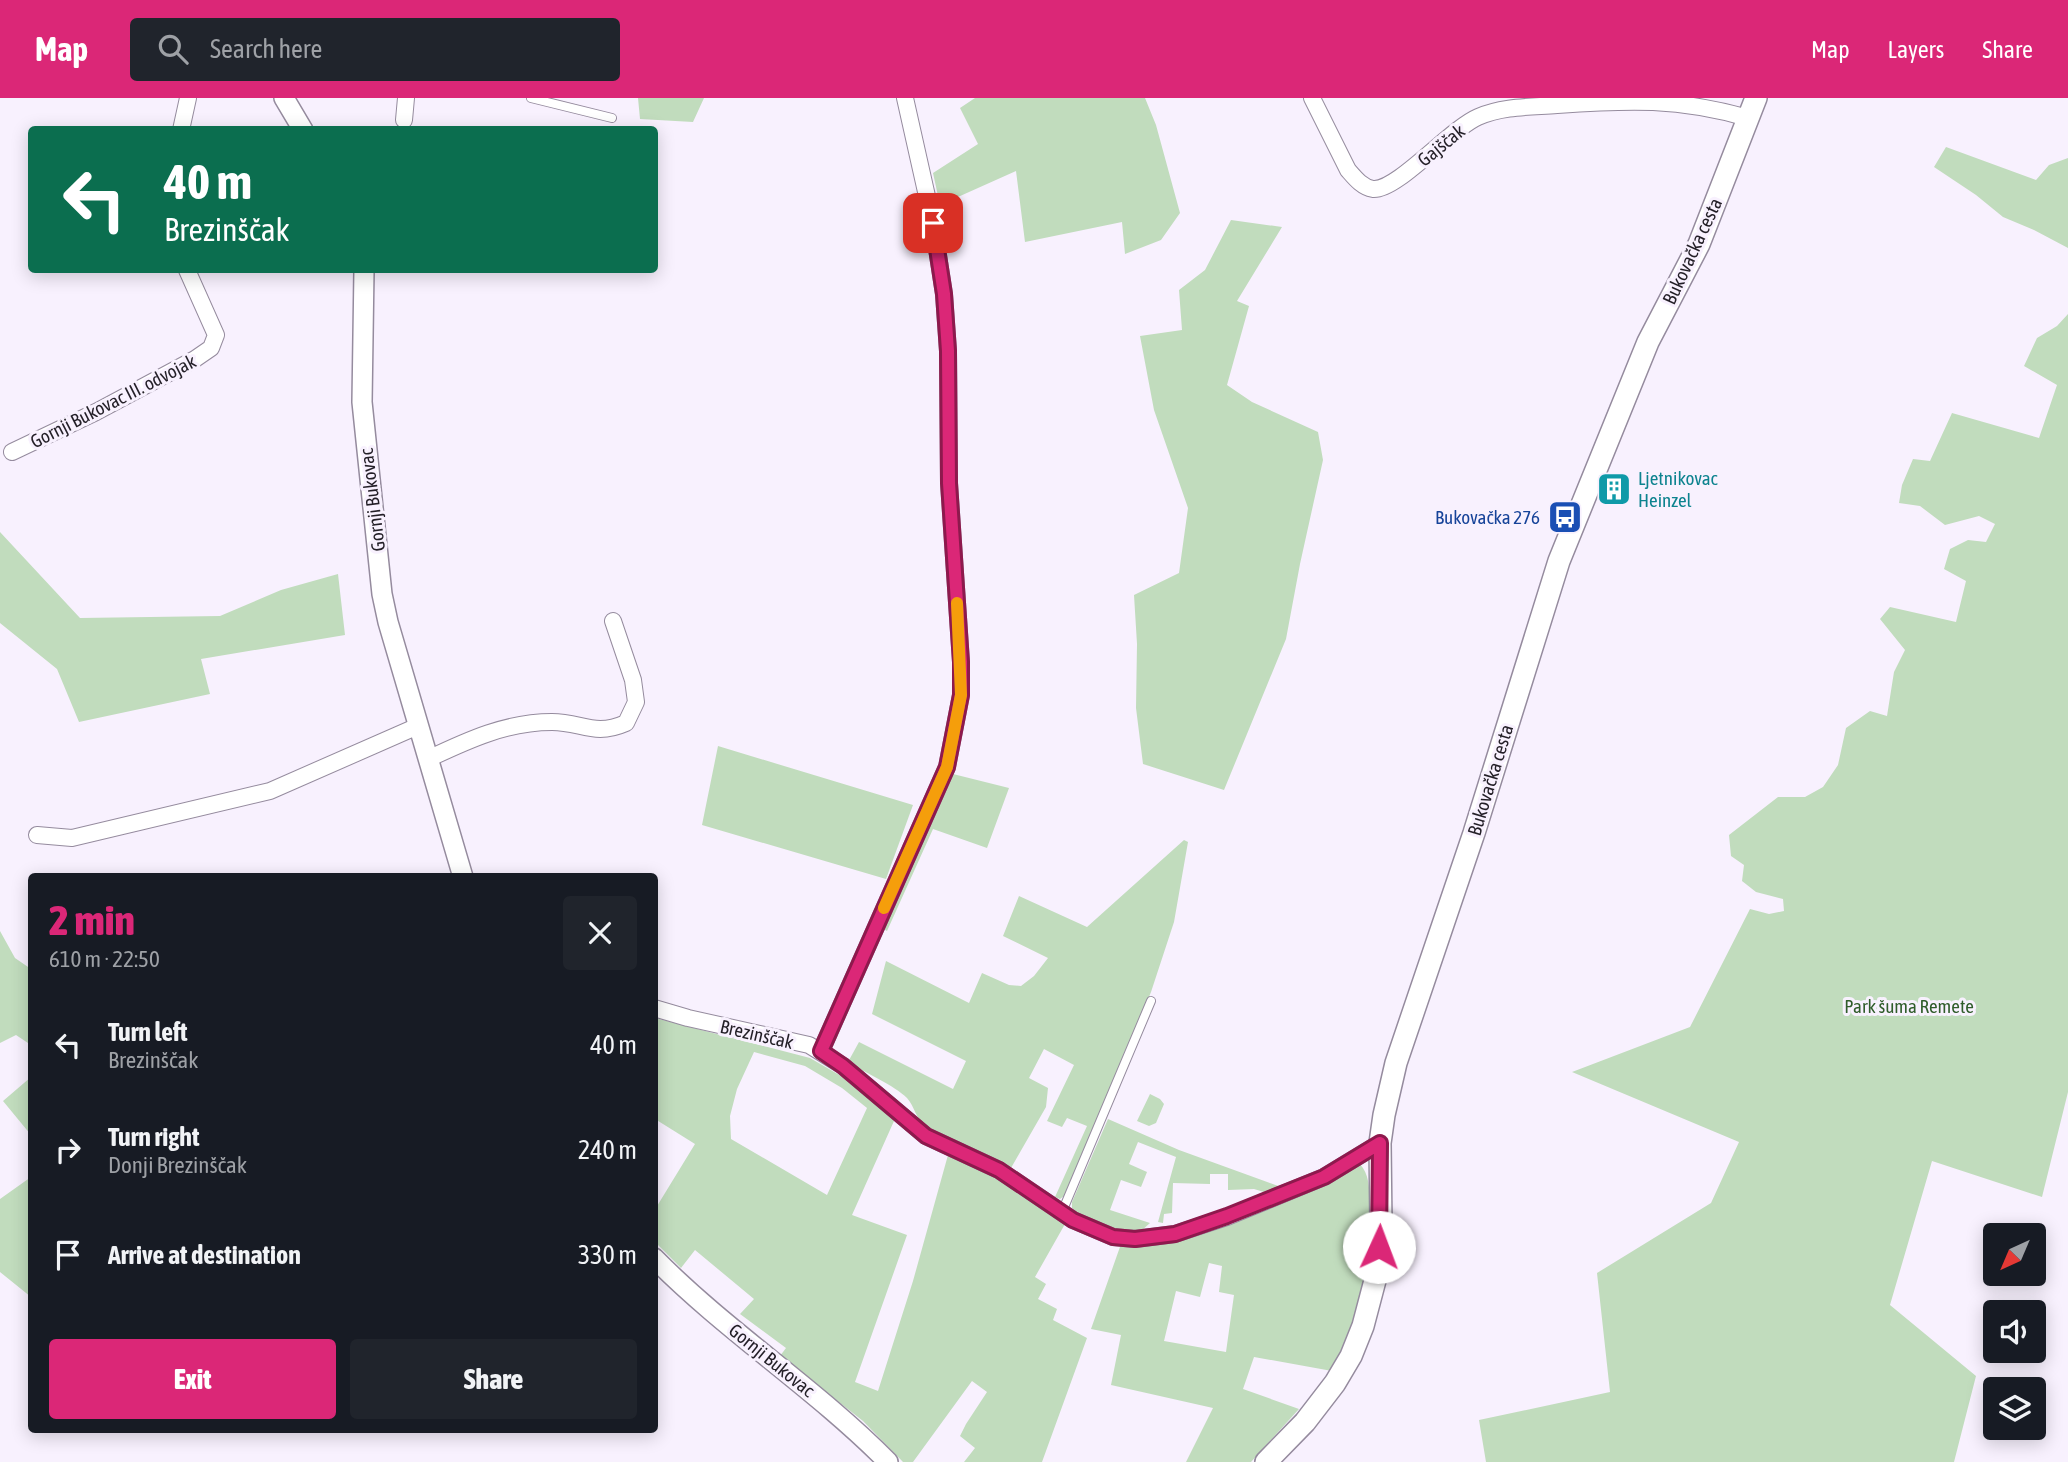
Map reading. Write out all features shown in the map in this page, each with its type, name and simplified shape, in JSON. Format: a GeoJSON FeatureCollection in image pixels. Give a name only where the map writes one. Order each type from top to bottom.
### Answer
{"type":"FeatureCollection","features":[{"type":"Feature","properties":{"kind":"main road","name":"Bukovačka cesta"},"geometry":{"type":"LineString","coordinates":[[1266,1462],[1305,1422],[1335,1383],[1351,1356],[1363,1326],[1378,1269],[1381,1225],[1380,1143],[1396,1063],[1474,833],[1559,561],[1648,342],[1699,244],[1756,98]]}},
{"type":"Feature","properties":{"kind":"street"},"geometry":{"type":"LineString","coordinates":[[182,126],[188,98]]}},
{"type":"Feature","properties":{"kind":"street"},"geometry":{"type":"LineString","coordinates":[[284,98],[301,126]]}},
{"type":"Feature","properties":{"kind":"street"},"geometry":{"type":"LineString","coordinates":[[404,120],[406,98]]}},
{"type":"Feature","properties":{"kind":"street"},"geometry":{"type":"LineString","coordinates":[[821,1051],[947,767],[961,695],[949,483],[948,351],[944,294],[933,223],[905,98]]}},
{"type":"Feature","properties":{"kind":"street","name":"Gajščak"},"geometry":{"type":"LineString","coordinates":[[1312,98],[1348,170],[1355,179],[1373,189],[1383,188],[1399,179],[1460,127],[1500,110],[1614,101],[1670,100],[1706,105],[1748,118]]}},
{"type":"Feature","properties":{"kind":"street","name":"Gornji Bukovac III. odvojak"},"geometry":{"type":"LineString","coordinates":[[12,452],[118,400],[211,348],[216,335],[188,273]]}},
{"type":"Feature","properties":{"kind":"street","name":"Gornji Bukovac"},"geometry":{"type":"LineString","coordinates":[[364,273],[362,402],[366,458],[386,612],[462,873]]}},
{"type":"Feature","properties":{"kind":"street"},"geometry":{"type":"LineString","coordinates":[[428,759],[476,737],[518,724],[555,721],[594,730],[611,729],[626,723],[636,702],[633,680],[613,621]]}},
{"type":"Feature","properties":{"kind":"street"},"geometry":{"type":"LineString","coordinates":[[37,835],[72,838],[270,791],[418,726]]}},
{"type":"Feature","properties":{"kind":"street","name":"Brezinščak"},"geometry":{"type":"LineString","coordinates":[[658,1009],[809,1045],[821,1051],[843,1066],[926,1136],[999,1170],[1062,1212],[1095,1231],[1113,1237],[1135,1239],[1175,1234],[1227,1216],[1324,1177],[1380,1143]]}},
{"type":"Feature","properties":{"kind":"street","name":"Gornji Bukovac"},"geometry":{"type":"LineString","coordinates":[[658,1262],[695,1298],[830,1407],[888,1462]]}},
{"type":"Feature","properties":{"kind":"lane"},"geometry":{"type":"LineString","coordinates":[[531,98],[612,118]]}},
{"type":"Feature","properties":{"kind":"lane"},"geometry":{"type":"LineString","coordinates":[[1062,1212],[1152,1001]]}},
{"type":"Feature","properties":{"kind":"green space"},"geometry":{"type":"Polygon","coordinates":[[[638,98],[704,98],[693,122],[640,119],[638,98]]]}},
{"type":"Feature","properties":{"kind":"green space"},"geometry":{"type":"Polygon","coordinates":[[[975,98],[1145,98],[1156,125],[1180,213],[1161,240],[1125,254],[1122,222],[1025,242],[1016,171],[940,205],[933,173],[978,144],[960,108],[975,98]]]}},
{"type":"Feature","properties":{"kind":"green space"},"geometry":{"type":"Polygon","coordinates":[[[1946,147],[2036,180],[2049,165],[2068,158],[2068,248],[2003,217],[1934,167],[1946,147]]]}},
{"type":"Feature","properties":{"kind":"green space"},"geometry":{"type":"Polygon","coordinates":[[[1231,220],[1282,227],[1237,301],[1249,306],[1227,385],[1252,402],[1318,432],[1323,460],[1286,639],[1224,790],[1143,764],[1136,708],[1137,644],[1134,595],[1179,573],[1188,508],[1154,410],[1140,336],[1182,330],[1179,290],[1205,270],[1231,220]]]}},
{"type":"Feature","properties":{"kind":"green space","name":"Park šuma Remete"},"geometry":{"type":"Polygon","coordinates":[[[2068,314],[2068,1092],[2042,1197],[1932,1161],[1890,1305],[1976,1376],[1954,1462],[1486,1462],[1479,1420],[1610,1392],[1597,1273],[1711,1203],[1739,1142],[1572,1072],[1690,1027],[1750,909],[1769,914],[1784,911],[1783,899],[1756,892],[1742,881],[1744,865],[1731,856],[1729,835],[1778,797],[1805,797],[1823,787],[1838,765],[1846,728],[1870,711],[1887,716],[1894,672],[1905,650],[1880,619],[1890,607],[1956,622],[1966,581],[1944,569],[1950,549],[1968,540],[1986,542],[1995,524],[1979,516],[1945,525],[1920,506],[1899,503],[1902,485],[1913,459],[1930,461],[1952,413],[2039,438],[2057,385],[2024,366],[2037,338],[2057,326],[2068,314]]]}},
{"type":"Feature","properties":{"kind":"green space"},"geometry":{"type":"Polygon","coordinates":[[[0,532],[80,618],[220,616],[281,590],[338,574],[345,635],[201,659],[210,694],[79,722],[57,669],[0,623],[0,532]]]}},
{"type":"Feature","properties":{"kind":"green space"},"geometry":{"type":"Polygon","coordinates":[[[718,746],[913,805],[886,879],[702,825],[718,746]]]}},
{"type":"Feature","properties":{"kind":"green space"},"geometry":{"type":"Polygon","coordinates":[[[953,774],[1009,788],[987,848],[933,829],[887,931],[882,928],[953,774]]]}},
{"type":"Feature","properties":{"kind":"green space"},"geometry":{"type":"Polygon","coordinates":[[[1184,840],[1188,842],[1174,922],[1151,992],[1064,1196],[1060,1199],[1055,1197],[1087,1126],[1067,1118],[1062,1127],[1047,1121],[1074,1065],[1044,1049],[1029,1078],[1048,1088],[1046,1107],[1011,1168],[926,1126],[910,1101],[901,1093],[848,1062],[859,1042],[953,1089],[966,1061],[872,1014],[886,961],[969,1003],[982,973],[1009,985],[1021,986],[1034,976],[1048,958],[1003,936],[1019,896],[1087,927],[1184,840]]]}},
{"type":"Feature","properties":{"kind":"green space"},"geometry":{"type":"Polygon","coordinates":[[[0,931],[15,958],[28,967],[28,1043],[16,1035],[0,1043],[0,931]]]}},
{"type":"Feature","properties":{"kind":"green space"},"geometry":{"type":"Polygon","coordinates":[[[658,1019],[810,1058],[848,1080],[894,1121],[852,1215],[907,1235],[855,1382],[878,1391],[913,1281],[948,1155],[992,1173],[1065,1224],[1035,1277],[1046,1284],[1038,1299],[1057,1309],[1053,1320],[1087,1338],[1042,1462],[964,1462],[975,1448],[960,1436],[987,1392],[972,1381],[913,1462],[903,1462],[863,1421],[780,1356],[786,1348],[740,1314],[754,1299],[695,1250],[681,1268],[658,1245],[658,1204],[695,1144],[658,1121],[658,1019]],[[754,1052],[737,1089],[730,1116],[731,1139],[827,1195],[867,1108],[842,1088],[805,1066],[754,1052]]]}},
{"type":"Feature","properties":{"kind":"green space"},"geometry":{"type":"Polygon","coordinates":[[[28,1080],[28,1131],[3,1101],[28,1080]]]}},
{"type":"Feature","properties":{"kind":"green space"},"geometry":{"type":"Polygon","coordinates":[[[1150,1094],[1164,1104],[1156,1123],[1149,1126],[1137,1121],[1150,1094]]]}},
{"type":"Feature","properties":{"kind":"green space"},"geometry":{"type":"Polygon","coordinates":[[[1108,1119],[1179,1150],[1281,1187],[1264,1192],[1254,1189],[1228,1190],[1228,1174],[1210,1174],[1210,1184],[1173,1183],[1172,1213],[1164,1214],[1163,1223],[1158,1222],[1176,1157],[1138,1142],[1129,1164],[1147,1172],[1141,1187],[1121,1180],[1110,1210],[1150,1223],[1141,1231],[1095,1223],[1072,1208],[1072,1202],[1108,1119]]]}},
{"type":"Feature","properties":{"kind":"green space"},"geometry":{"type":"Polygon","coordinates":[[[1360,1164],[1365,1172],[1370,1199],[1370,1244],[1364,1288],[1351,1331],[1332,1371],[1254,1357],[1243,1389],[1299,1409],[1251,1462],[1186,1462],[1213,1408],[1111,1385],[1121,1335],[1091,1329],[1121,1244],[1162,1243],[1360,1164]],[[1209,1263],[1200,1297],[1176,1291],[1164,1341],[1226,1352],[1234,1295],[1219,1292],[1222,1266],[1209,1263]]]}},
{"type":"Feature","properties":{"kind":"green space"},"geometry":{"type":"Polygon","coordinates":[[[28,1179],[28,1295],[0,1272],[0,1199],[28,1179]]]}},
{"type":"Feature","properties":{"kind":"slow traffic"},"geometry":{"type":"LineString","coordinates":[[884,908],[947,767],[961,695],[957,603]]}},
{"type":"Feature","properties":{"kind":"place","name":"Ljetnikovac Heinzel"},"geometry":{"type":"Point","coordinates":[1614,489]}},
{"type":"Feature","properties":{"kind":"place","name":"Bukovačka 276"},"geometry":{"type":"Point","coordinates":[1565,517]}},
{"type":"Feature","properties":{"kind":"route"},"geometry":{"type":"LineString","coordinates":[[933,223],[944,294],[948,351],[949,483],[961,695],[947,767],[821,1051],[843,1066],[926,1136],[999,1170],[1073,1220],[1113,1237],[1135,1239],[1175,1234],[1227,1216],[1324,1177],[1380,1143],[1379,1247]]}}]}
